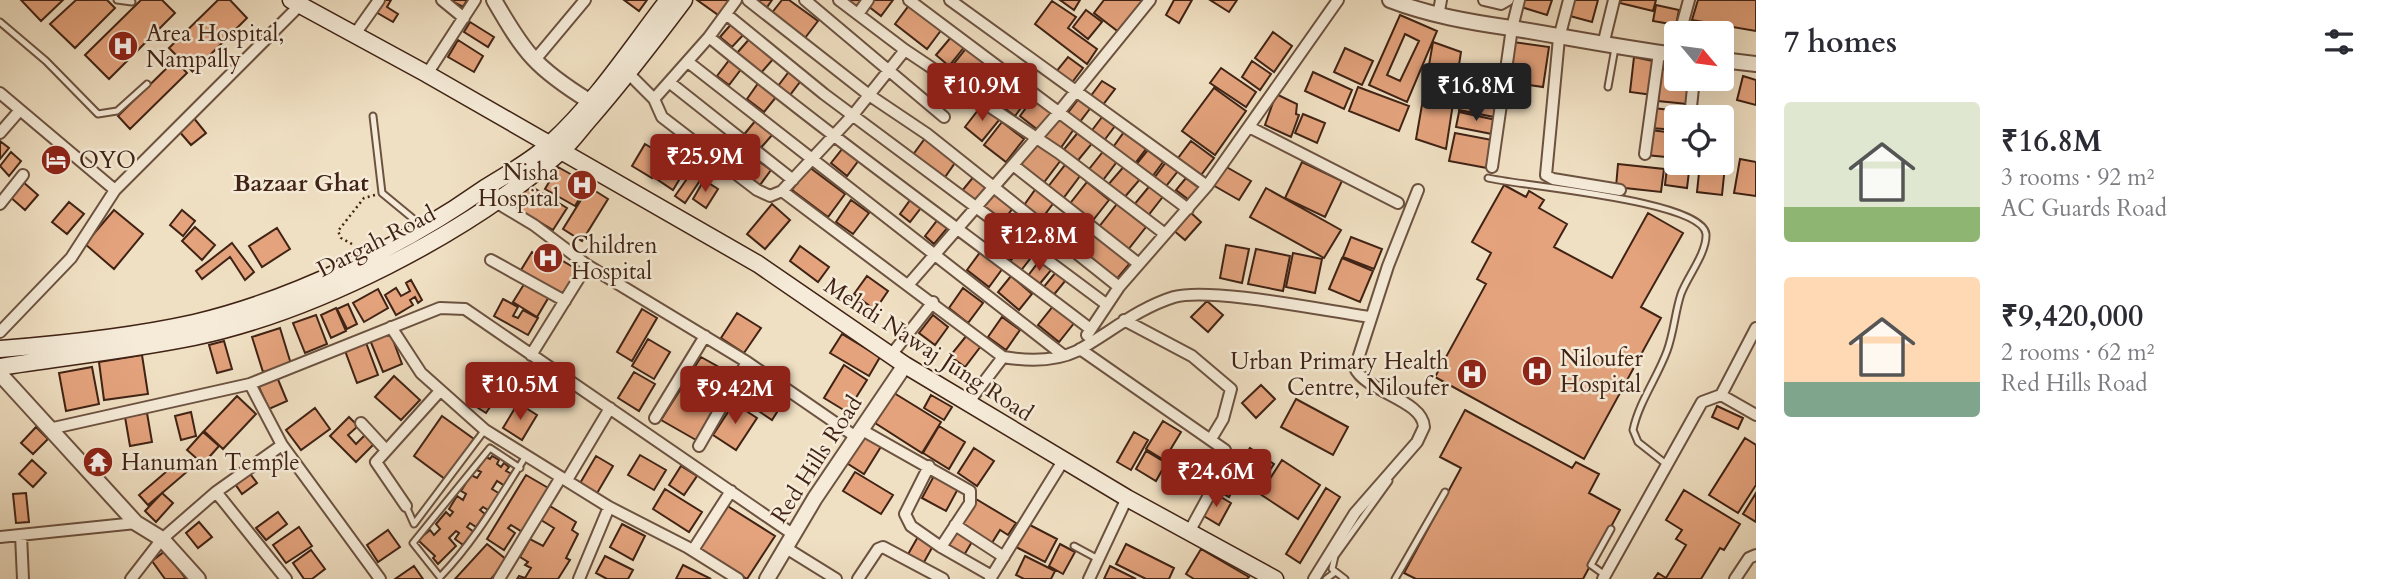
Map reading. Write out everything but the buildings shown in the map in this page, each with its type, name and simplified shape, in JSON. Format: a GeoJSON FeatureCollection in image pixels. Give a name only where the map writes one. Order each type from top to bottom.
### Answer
{"type":"FeatureCollection","features":[{"type":"Feature","properties":{"kind":"main road","name":"Dargah Road"},"geometry":{"type":"LineString","coordinates":[[0,349],[57,344],[195,323],[277,296],[355,264],[424,228],[556,147],[668,0]]}},
{"type":"Feature","properties":{"kind":"main road","name":"Dargah Road"},"geometry":{"type":"LineString","coordinates":[[0,367],[195,337],[281,311],[387,264],[440,237],[494,203],[556,147],[629,74],[684,0]]}},
{"type":"Feature","properties":{"kind":"main road","name":"Mehdi Nawaj Jung Road"},"geometry":{"type":"LineString","coordinates":[[296,2],[556,147],[758,264],[905,365],[1063,461],[1275,579]]}},
{"type":"Feature","properties":{"kind":"street"},"geometry":{"type":"LineString","coordinates":[[355,34],[379,0]]}},
{"type":"Feature","properties":{"kind":"street"},"geometry":{"type":"LineString","coordinates":[[442,0],[464,18]]}},
{"type":"Feature","properties":{"kind":"street"},"geometry":{"type":"LineString","coordinates":[[427,74],[475,0]]}},
{"type":"Feature","properties":{"kind":"street"},"geometry":{"type":"LineString","coordinates":[[494,0],[534,61],[547,75],[589,101]]}},
{"type":"Feature","properties":{"kind":"street"},"geometry":{"type":"LineString","coordinates":[[534,61],[585,0]]}},
{"type":"Feature","properties":{"kind":"street"},"geometry":{"type":"LineString","coordinates":[[653,99],[709,37],[736,0]]}},
{"type":"Feature","properties":{"kind":"street"},"geometry":{"type":"LineString","coordinates":[[748,0],[869,95],[928,134],[1119,287]]}},
{"type":"Feature","properties":{"kind":"street"},"geometry":{"type":"LineString","coordinates":[[805,0],[888,73],[944,117]]}},
{"type":"Feature","properties":{"kind":"street"},"geometry":{"type":"LineString","coordinates":[[839,0],[905,50],[1037,138],[1165,234]]}},
{"type":"Feature","properties":{"kind":"street"},"geometry":{"type":"LineString","coordinates":[[858,14],[868,0]]}},
{"type":"Feature","properties":{"kind":"street"},"geometry":{"type":"LineString","coordinates":[[909,0],[1188,209]]}},
{"type":"Feature","properties":{"kind":"street"},"geometry":{"type":"LineString","coordinates":[[950,0],[1207,186]]}},
{"type":"Feature","properties":{"kind":"street"},"geometry":{"type":"LineString","coordinates":[[909,284],[1037,138],[1150,0]]}},
{"type":"Feature","properties":{"kind":"street"},"geometry":{"type":"LineString","coordinates":[[1082,346],[1089,328],[1106,304],[1207,186],[1339,0]]}},
{"type":"Feature","properties":{"kind":"street"},"geometry":{"type":"LineString","coordinates":[[1390,0],[1438,16],[1559,38],[1664,53]]}},
{"type":"Feature","properties":{"kind":"street"},"geometry":{"type":"LineString","coordinates":[[1438,16],[1441,0]]}},
{"type":"Feature","properties":{"kind":"street"},"geometry":{"type":"LineString","coordinates":[[1484,0],[1501,4],[1508,0]]}},
{"type":"Feature","properties":{"kind":"street"},"geometry":{"type":"LineString","coordinates":[[1490,172],[1512,28],[1519,0]]}},
{"type":"Feature","properties":{"kind":"street"},"geometry":{"type":"LineString","coordinates":[[1569,0],[1559,38],[1546,175],[1553,179],[1620,190]]}},
{"type":"Feature","properties":{"kind":"street"},"geometry":{"type":"LineString","coordinates":[[1609,46],[1614,0]]}},
{"type":"Feature","properties":{"kind":"street"},"geometry":{"type":"LineString","coordinates":[[1683,21],[1689,0]]}},
{"type":"Feature","properties":{"kind":"street"},"geometry":{"type":"LineString","coordinates":[[0,332],[71,258],[114,190],[296,2]]}},
{"type":"Feature","properties":{"kind":"street"},"geometry":{"type":"LineString","coordinates":[[726,15],[975,208],[1106,304]]}},
{"type":"Feature","properties":{"kind":"street"},"geometry":{"type":"LineString","coordinates":[[709,37],[832,137],[958,228],[1089,328]]}},
{"type":"Feature","properties":{"kind":"street"},"geometry":{"type":"LineString","coordinates":[[629,74],[653,99],[662,117],[757,190],[770,196],[782,191],[813,159],[853,115],[905,50]]}},
{"type":"Feature","properties":{"kind":"street"},"geometry":{"type":"LineString","coordinates":[[1645,154],[1658,53]]}},
{"type":"Feature","properties":{"kind":"street"},"geometry":{"type":"LineString","coordinates":[[1734,61],[1756,64]]}},
{"type":"Feature","properties":{"kind":"street"},"geometry":{"type":"LineString","coordinates":[[688,62],[1063,355]]}},
{"type":"Feature","properties":{"kind":"street"},"geometry":{"type":"LineString","coordinates":[[669,82],[793,180]]}},
{"type":"Feature","properties":{"kind":"street"},"geometry":{"type":"LineString","coordinates":[[0,93],[114,190]]}},
{"type":"Feature","properties":{"kind":"street"},"geometry":{"type":"LineString","coordinates":[[0,133],[20,110]]}},
{"type":"Feature","properties":{"kind":"street"},"geometry":{"type":"LineString","coordinates":[[1249,127],[1398,203]]}},
{"type":"Feature","properties":{"kind":"street"},"geometry":{"type":"LineString","coordinates":[[1013,165],[1139,264]]}},
{"type":"Feature","properties":{"kind":"street"},"geometry":{"type":"LineString","coordinates":[[0,204],[23,175]]}},
{"type":"Feature","properties":{"kind":"street"},"geometry":{"type":"LineString","coordinates":[[1314,579],[1355,513],[1421,434],[1424,421],[1418,412],[1364,379],[1354,369],[1370,317],[1418,190]]}},
{"type":"Feature","properties":{"kind":"street"},"geometry":{"type":"LineString","coordinates":[[782,191],[1003,357],[1033,361],[1063,355],[1124,320],[1176,297],[1233,298],[1370,317]]}},
{"type":"Feature","properties":{"kind":"street"},"geometry":{"type":"LineString","coordinates":[[480,192],[534,225],[586,265],[859,433],[929,466],[970,491],[970,503],[941,547]]}},
{"type":"Feature","properties":{"kind":"street"},"geometry":{"type":"LineString","coordinates":[[491,260],[565,301]]}},
{"type":"Feature","properties":{"kind":"street"},"geometry":{"type":"LineString","coordinates":[[531,355],[586,265]]}},
{"type":"Feature","properties":{"kind":"street"},"geometry":{"type":"LineString","coordinates":[[891,355],[933,302]]}},
{"type":"Feature","properties":{"kind":"street"},"geometry":{"type":"LineString","coordinates":[[49,429],[250,384],[440,308],[466,309],[731,491],[836,579]]}},
{"type":"Feature","properties":{"kind":"street"},"geometry":{"type":"LineString","coordinates":[[1124,320],[1178,348],[1231,389],[1223,419],[1211,439]]}},
{"type":"Feature","properties":{"kind":"street"},"geometry":{"type":"LineString","coordinates":[[391,327],[421,373],[439,392],[485,430],[609,507],[693,550],[738,579]]}},
{"type":"Feature","properties":{"kind":"street"},"geometry":{"type":"LineString","coordinates":[[1604,577],[1702,401],[1721,395],[1756,328]]}},
{"type":"Feature","properties":{"kind":"street"},"geometry":{"type":"LineString","coordinates":[[655,418],[705,337]]}},
{"type":"Feature","properties":{"kind":"street"},"geometry":{"type":"LineString","coordinates":[[1082,346],[1225,450],[1227,458],[1189,532]]}},
{"type":"Feature","properties":{"kind":"street"},"geometry":{"type":"LineString","coordinates":[[968,403],[1003,357]]}},
{"type":"Feature","properties":{"kind":"street"},"geometry":{"type":"LineString","coordinates":[[699,446],[747,362]]}},
{"type":"Feature","properties":{"kind":"street","name":"Red Hills Road"},"geometry":{"type":"LineString","coordinates":[[767,579],[905,365]]}},
{"type":"Feature","properties":{"kind":"street"},"geometry":{"type":"LineString","coordinates":[[0,374],[136,523],[162,539],[198,579]]}},
{"type":"Feature","properties":{"kind":"street"},"geometry":{"type":"LineString","coordinates":[[250,384],[282,445],[380,579]]}},
{"type":"Feature","properties":{"kind":"street"},"geometry":{"type":"LineString","coordinates":[[406,506],[376,462],[439,392]]}},
{"type":"Feature","properties":{"kind":"street"},"geometry":{"type":"LineString","coordinates":[[1721,395],[1756,415]]}},
{"type":"Feature","properties":{"kind":"street"},"geometry":{"type":"LineString","coordinates":[[499,579],[610,408]]}},
{"type":"Feature","properties":{"kind":"street"},"geometry":{"type":"LineString","coordinates":[[361,423],[386,450]]}},
{"type":"Feature","properties":{"kind":"street"},"geometry":{"type":"LineString","coordinates":[[131,579],[162,539],[216,492],[282,445]]}},
{"type":"Feature","properties":{"kind":"street"},"geometry":{"type":"LineString","coordinates":[[929,466],[905,514],[911,526],[991,578],[1063,461]]}},
{"type":"Feature","properties":{"kind":"street"},"geometry":{"type":"LineString","coordinates":[[693,550],[731,491]]}},
{"type":"Feature","properties":{"kind":"street"},"geometry":{"type":"LineString","coordinates":[[216,492],[286,579]]}},
{"type":"Feature","properties":{"kind":"street"},"geometry":{"type":"LineString","coordinates":[[1089,579],[1127,498]]}},
{"type":"Feature","properties":{"kind":"street"},"geometry":{"type":"LineString","coordinates":[[582,578],[609,507]]}},
{"type":"Feature","properties":{"kind":"street"},"geometry":{"type":"LineString","coordinates":[[0,537],[136,523]]}},
{"type":"Feature","properties":{"kind":"street"},"geometry":{"type":"LineString","coordinates":[[954,525],[1004,557]]}},
{"type":"Feature","properties":{"kind":"street"},"geometry":{"type":"LineString","coordinates":[[20,535],[23,579]]}},
{"type":"Feature","properties":{"kind":"street"},"geometry":{"type":"LineString","coordinates":[[858,579],[878,549],[883,547],[943,579]]}},
{"type":"Feature","properties":{"kind":"street"},"geometry":{"type":"LineString","coordinates":[[1735,579],[1749,558],[1756,555]]}},
{"type":"Feature","properties":{"kind":"street"},"geometry":{"type":"LineString","coordinates":[[918,579],[925,568]]}},
{"type":"Feature","properties":{"kind":"lane"},"geometry":{"type":"LineString","coordinates":[[117,0],[132,2]]}},
{"type":"Feature","properties":{"kind":"lane"},"geometry":{"type":"LineString","coordinates":[[0,22],[46,61],[98,114],[117,111],[147,83]]}},
{"type":"Feature","properties":{"kind":"lane"},"geometry":{"type":"LineString","coordinates":[[1608,87],[1609,46]]}},
{"type":"Feature","properties":{"kind":"lane"},"geometry":{"type":"LineString","coordinates":[[373,116],[382,193],[424,228]]}},
{"type":"Feature","properties":{"kind":"lane"},"geometry":{"type":"LineString","coordinates":[[1490,172],[1675,212],[1697,220],[1702,226],[1706,233],[1705,241],[1681,294],[1667,352],[1633,430],[1637,442],[1667,465]]}},
{"type":"Feature","properties":{"kind":"lane"},"geometry":{"type":"LineString","coordinates":[[406,506],[414,524],[485,430]]}},
{"type":"Feature","properties":{"kind":"lane"},"geometry":{"type":"LineString","coordinates":[[520,468],[490,448],[413,543],[440,577],[480,529],[520,468],[526,456]]}},
{"type":"Feature","properties":{"kind":"lane"},"geometry":{"type":"LineString","coordinates":[[1345,579],[1334,573],[1331,567],[1335,556],[1401,465]]}},
{"type":"Feature","properties":{"kind":"lane"},"geometry":{"type":"LineString","coordinates":[[1395,579],[1445,492]]}},
{"type":"Feature","properties":{"kind":"lane"},"geometry":{"type":"LineString","coordinates":[[1604,577],[1591,565],[1611,529]]}},
{"type":"Feature","properties":{"kind":"lane"},"geometry":{"type":"LineString","coordinates":[[1073,546],[1098,559]]}},
{"type":"Feature","properties":{"kind":"lane"},"geometry":{"type":"LineString","coordinates":[[1326,579],[1334,573]]}},
{"type":"Feature","properties":{"kind":"path"},"geometry":{"type":"LineString","coordinates":[[352,244],[341,238],[338,231],[364,198],[382,193]]}},
{"type":"Feature","properties":{"kind":"place","name":"Area Hospital, Nampally"},"geometry":{"type":"Point","coordinates":[123,46]}},
{"type":"Feature","properties":{"kind":"place","name":"OYO"},"geometry":{"type":"Point","coordinates":[56,160]}},
{"type":"Feature","properties":{"kind":"place","name":"Nisha Hospital"},"geometry":{"type":"Point","coordinates":[582,185]}},
{"type":"Feature","properties":{"kind":"place","name":"Children Hospital"},"geometry":{"type":"Point","coordinates":[548,258]}},
{"type":"Feature","properties":{"kind":"place","name":"Niloufer Hospital"},"geometry":{"type":"Point","coordinates":[1537,371]}},
{"type":"Feature","properties":{"kind":"place","name":"Urban Primary Health Centre, Niloufer"},"geometry":{"type":"Point","coordinates":[1472,374]}},
{"type":"Feature","properties":{"kind":"place","name":"Hanuman Temple"},"geometry":{"type":"Point","coordinates":[98,462]}},
{"type":"Feature","properties":{"kind":"district","name":"Bazaar Ghat"},"geometry":{"type":"Point","coordinates":[301,183]}}]}
